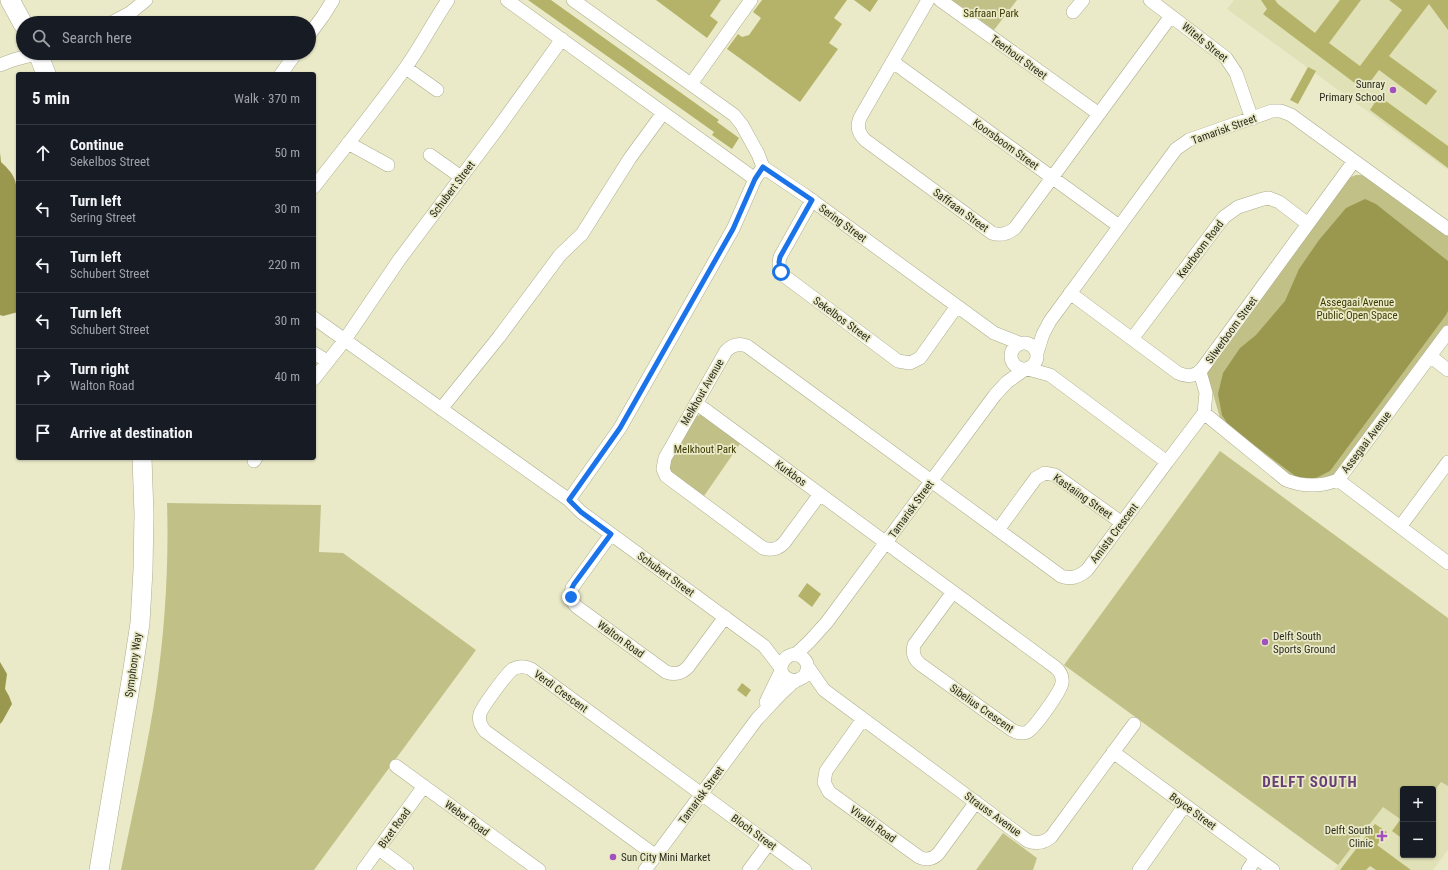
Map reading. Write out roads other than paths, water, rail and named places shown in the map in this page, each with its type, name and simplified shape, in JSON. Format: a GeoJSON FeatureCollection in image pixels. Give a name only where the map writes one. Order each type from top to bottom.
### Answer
{"type":"FeatureCollection","features":[{"type":"Feature","properties":{"kind":"main road"},"geometry":{"type":"LineString","coordinates":[[10,0],[19,16]]}},
{"type":"Feature","properties":{"kind":"main road"},"geometry":{"type":"LineString","coordinates":[[41,60],[45,72]]}},
{"type":"Feature","properties":{"kind":"main road","name":"Symphony Way"},"geometry":{"type":"LineString","coordinates":[[99,870],[140,623],[144,514],[142,460]]}},
{"type":"Feature","properties":{"kind":"street"},"geometry":{"type":"LineString","coordinates":[[124,16],[146,0]]}},
{"type":"Feature","properties":{"kind":"street"},"geometry":{"type":"LineString","coordinates":[[316,26],[333,0]]}},
{"type":"Feature","properties":{"kind":"street"},"geometry":{"type":"LineString","coordinates":[[316,184],[406,68],[424,41],[435,18],[448,0]]}},
{"type":"Feature","properties":{"kind":"street"},"geometry":{"type":"LineString","coordinates":[[507,0],[755,179]]}},
{"type":"Feature","properties":{"kind":"street"},"geometry":{"type":"LineString","coordinates":[[569,500],[620,428],[733,229],[755,179],[763,167],[758,154],[738,119],[573,0]]}},
{"type":"Feature","properties":{"kind":"street"},"geometry":{"type":"LineString","coordinates":[[691,84],[751,0]]}},
{"type":"Feature","properties":{"kind":"street","name":"Saffraan Street"},"geometry":{"type":"LineString","coordinates":[[928,0],[860,116],[858,124],[859,133],[865,140],[985,228],[992,233],[999,235],[1012,231],[1171,16]]}},
{"type":"Feature","properties":{"kind":"street","name":"Teerhout Street"},"geometry":{"type":"LineString","coordinates":[[940,0],[1098,114]]}},
{"type":"Feature","properties":{"kind":"street"},"geometry":{"type":"LineString","coordinates":[[1073,12],[1083,0]]}},
{"type":"Feature","properties":{"kind":"street","name":"Witels Street"},"geometry":{"type":"LineString","coordinates":[[1150,0],[1223,55],[1230,62],[1236,73],[1252,119]]}},
{"type":"Feature","properties":{"kind":"street","name":"Schubert Street"},"geometry":{"type":"LineString","coordinates":[[316,376],[344,341],[385,281],[562,39]]}},
{"type":"Feature","properties":{"kind":"street"},"geometry":{"type":"LineString","coordinates":[[0,66],[16,59]]}},
{"type":"Feature","properties":{"kind":"street"},"geometry":{"type":"LineString","coordinates":[[282,72],[291,60]]}},
{"type":"Feature","properties":{"kind":"street","name":"Koorsboom Street"},"geometry":{"type":"LineString","coordinates":[[893,62],[1119,226]]}},
{"type":"Feature","properties":{"kind":"street"},"geometry":{"type":"LineString","coordinates":[[406,68],[437,90]]}},
{"type":"Feature","properties":{"kind":"street","name":"Tamarisk Street"},"geometry":{"type":"LineString","coordinates":[[1037,355],[1043,334],[1050,321],[1176,149],[1190,140],[1272,112],[1286,112],[1296,118],[1448,230]]}},
{"type":"Feature","properties":{"kind":"street"},"geometry":{"type":"LineString","coordinates":[[441,409],[499,337],[560,255],[582,234],[630,158],[663,113]]}},
{"type":"Feature","properties":{"kind":"street"},"geometry":{"type":"LineString","coordinates":[[348,143],[388,165]]}},
{"type":"Feature","properties":{"kind":"street"},"geometry":{"type":"LineString","coordinates":[[430,155],[461,177]]}},
{"type":"Feature","properties":{"kind":"street","name":"Silwerboom Street"},"geometry":{"type":"LineString","coordinates":[[1070,293],[1183,375],[1192,376],[1200,372],[1354,161]]}},
{"type":"Feature","properties":{"kind":"street","name":"Sering Street"},"geometry":{"type":"LineString","coordinates":[[763,167],[812,200],[994,333],[1000,339],[1010,358]]}},
{"type":"Feature","properties":{"kind":"street","name":"Keurboom Road"},"geometry":{"type":"LineString","coordinates":[[1132,339],[1224,217],[1231,211],[1269,198],[1279,202],[1308,224]]}},
{"type":"Feature","properties":{"kind":"street","name":"Sekelbos Street"},"geometry":{"type":"LineString","coordinates":[[812,200],[780,257],[779,262],[781,272],[898,361],[910,363],[917,360],[957,306]]}},
{"type":"Feature","properties":{"kind":"street","name":"Schubert Street"},"geometry":{"type":"LineString","coordinates":[[316,320],[344,341],[569,500],[581,512],[764,646],[781,669]]}},
{"type":"Feature","properties":{"kind":"street","name":"Tamarisk Street"},"geometry":{"type":"LineString","coordinates":[[1022,343],[1050,321]]}},
{"type":"Feature","properties":{"kind":"street","name":"Assegaai Avenue"},"geometry":{"type":"LineString","coordinates":[[1448,332],[1338,480],[1448,563]]}},
{"type":"Feature","properties":{"kind":"street","name":"Sering Street"},"geometry":{"type":"LineString","coordinates":[[994,333],[1022,343]]}},
{"type":"Feature","properties":{"kind":"street"},"geometry":{"type":"LineString","coordinates":[[1050,375],[1026,369],[1019,369],[1014,366],[1010,358],[1013,350],[1022,343],[1032,346],[1050,375],[1167,462]]}},
{"type":"Feature","properties":{"kind":"street","name":"Melkhout Avenue"},"geometry":{"type":"LineString","coordinates":[[820,494],[784,543],[772,550],[763,548],[669,479],[663,469],[665,458],[696,403],[726,351],[733,346],[748,346],[931,481]]}},
{"type":"Feature","properties":{"kind":"street"},"geometry":{"type":"LineString","coordinates":[[316,354],[327,361]]}},
{"type":"Feature","properties":{"kind":"street"},"geometry":{"type":"LineString","coordinates":[[1026,369],[1036,362],[1037,355]]}},
{"type":"Feature","properties":{"kind":"street"},"geometry":{"type":"LineString","coordinates":[[1430,356],[1448,370]]}},
{"type":"Feature","properties":{"kind":"street","name":"Tamarisk Street"},"geometry":{"type":"LineString","coordinates":[[995,395],[1010,358]]}},
{"type":"Feature","properties":{"kind":"street","name":"Tamarisk Street"},"geometry":{"type":"LineString","coordinates":[[793,655],[809,642],[827,622],[995,395],[1007,382],[1026,369]]}},
{"type":"Feature","properties":{"kind":"street"},"geometry":{"type":"LineString","coordinates":[[1200,372],[1206,393],[1204,413],[1286,480],[1294,484],[1313,486],[1338,480]]}},
{"type":"Feature","properties":{"kind":"street","name":"Kurkbos"},"geometry":{"type":"LineString","coordinates":[[696,403],[886,543]]}},
{"type":"Feature","properties":{"kind":"street","name":"Amista Crescent"},"geometry":{"type":"LineString","coordinates":[[931,481],[1061,576],[1070,578],[1079,576],[1087,570],[1204,413]]}},
{"type":"Feature","properties":{"kind":"street"},"geometry":{"type":"LineString","coordinates":[[1400,527],[1448,462]]}},
{"type":"Feature","properties":{"kind":"street","name":"Kastaiing Street"},"geometry":{"type":"LineString","coordinates":[[998,530],[1036,478],[1045,473],[1055,475],[1122,523]]}},
{"type":"Feature","properties":{"kind":"street","name":"Walton Road"},"geometry":{"type":"LineString","coordinates":[[611,534],[572,588],[571,597],[574,604],[590,617],[666,672],[672,674],[681,672],[688,668],[725,617]]}},
{"type":"Feature","properties":{"kind":"street","name":"Sibelius Crescent"},"geometry":{"type":"LineString","coordinates":[[886,543],[953,592],[1055,667],[1060,673],[1063,681],[1060,690],[1034,726],[1027,732],[1018,733],[1012,730],[917,662],[913,650],[914,645],[953,592]]}},
{"type":"Feature","properties":{"kind":"street","name":"Tamarisk Street"},"geometry":{"type":"LineString","coordinates":[[808,666],[815,646],[827,622]]}},
{"type":"Feature","properties":{"kind":"street","name":"Schubert Street"},"geometry":{"type":"LineString","coordinates":[[764,646],[793,655]]}},
{"type":"Feature","properties":{"kind":"street"},"geometry":{"type":"LineString","coordinates":[[793,655],[800,656],[805,659],[808,666],[805,676],[796,681],[786,678],[781,669],[784,660],[793,655]]}},
{"type":"Feature","properties":{"kind":"street","name":"Strauss Avenue"},"geometry":{"type":"LineString","coordinates":[[808,666],[824,690]]}},
{"type":"Feature","properties":{"kind":"street","name":"Verdi Crescent"},"geometry":{"type":"LineString","coordinates":[[656,856],[484,731],[479,718],[482,709],[512,670],[520,667],[528,667],[702,794]]}},
{"type":"Feature","properties":{"kind":"street","name":"Tamarisk Street"},"geometry":{"type":"LineString","coordinates":[[757,719],[771,693],[781,669]]}},
{"type":"Feature","properties":{"kind":"street","name":"Tamarisk Street"},"geometry":{"type":"LineString","coordinates":[[645,870],[757,719],[777,697],[796,681]]}},
{"type":"Feature","properties":{"kind":"street","name":"Strauss Avenue"},"geometry":{"type":"LineString","coordinates":[[796,681],[824,690],[1028,840],[1036,843],[1044,842],[1051,837],[1134,724]]}},
{"type":"Feature","properties":{"kind":"street","name":"Vivaldi Road"},"geometry":{"type":"LineString","coordinates":[[863,719],[826,771],[824,782],[829,792],[918,857],[925,859],[932,858],[938,854],[976,802]]}},
{"type":"Feature","properties":{"kind":"street","name":"Boyce Street"},"geometry":{"type":"LineString","coordinates":[[1113,752],[1273,870]]}},
{"type":"Feature","properties":{"kind":"street","name":"Weber Road"},"geometry":{"type":"LineString","coordinates":[[396,766],[538,870]]}},
{"type":"Feature","properties":{"kind":"street","name":"Bizet Road"},"geometry":{"type":"LineString","coordinates":[[363,870],[424,786]]}},
{"type":"Feature","properties":{"kind":"street","name":"Bloch Street"},"geometry":{"type":"LineString","coordinates":[[702,794],[806,870]]}},
{"type":"Feature","properties":{"kind":"street"},"geometry":{"type":"LineString","coordinates":[[1139,870],[1185,805]]}},
{"type":"Feature","properties":{"kind":"street"},"geometry":{"type":"LineString","coordinates":[[749,870],[769,843]]}},
{"type":"Feature","properties":{"kind":"street"},"geometry":{"type":"LineString","coordinates":[[378,849],[407,870]]}},
{"type":"Feature","properties":{"kind":"street"},"geometry":{"type":"LineString","coordinates":[[1248,870],[1256,858]]}},
{"type":"Feature","properties":{"kind":"place","name":"Sunray Primary School"},"geometry":{"type":"Point","coordinates":[1393,90]}},
{"type":"Feature","properties":{"kind":"place","name":"Delft South Sports Ground"},"geometry":{"type":"Point","coordinates":[1265,642]}},
{"type":"Feature","properties":{"kind":"place","name":"Delft South Clinic"},"geometry":{"type":"Point","coordinates":[1382,836]}},
{"type":"Feature","properties":{"kind":"place","name":"Sun City Mini Market"},"geometry":{"type":"Point","coordinates":[613,857]}},
{"type":"Feature","properties":{"kind":"district","name":"DELFT SOUTH"},"geometry":{"type":"Point","coordinates":[1310,782]}},
{"type":"Feature","properties":{"kind":"park label","name":"Safraan Park"},"geometry":{"type":"Point","coordinates":[991,13]}},
{"type":"Feature","properties":{"kind":"park label","name":"Assegaai Avenue Public Open Space"},"geometry":{"type":"Point","coordinates":[1357,308]}},
{"type":"Feature","properties":{"kind":"park label","name":"Melkhout Park"},"geometry":{"type":"Point","coordinates":[705,449]}}]}
